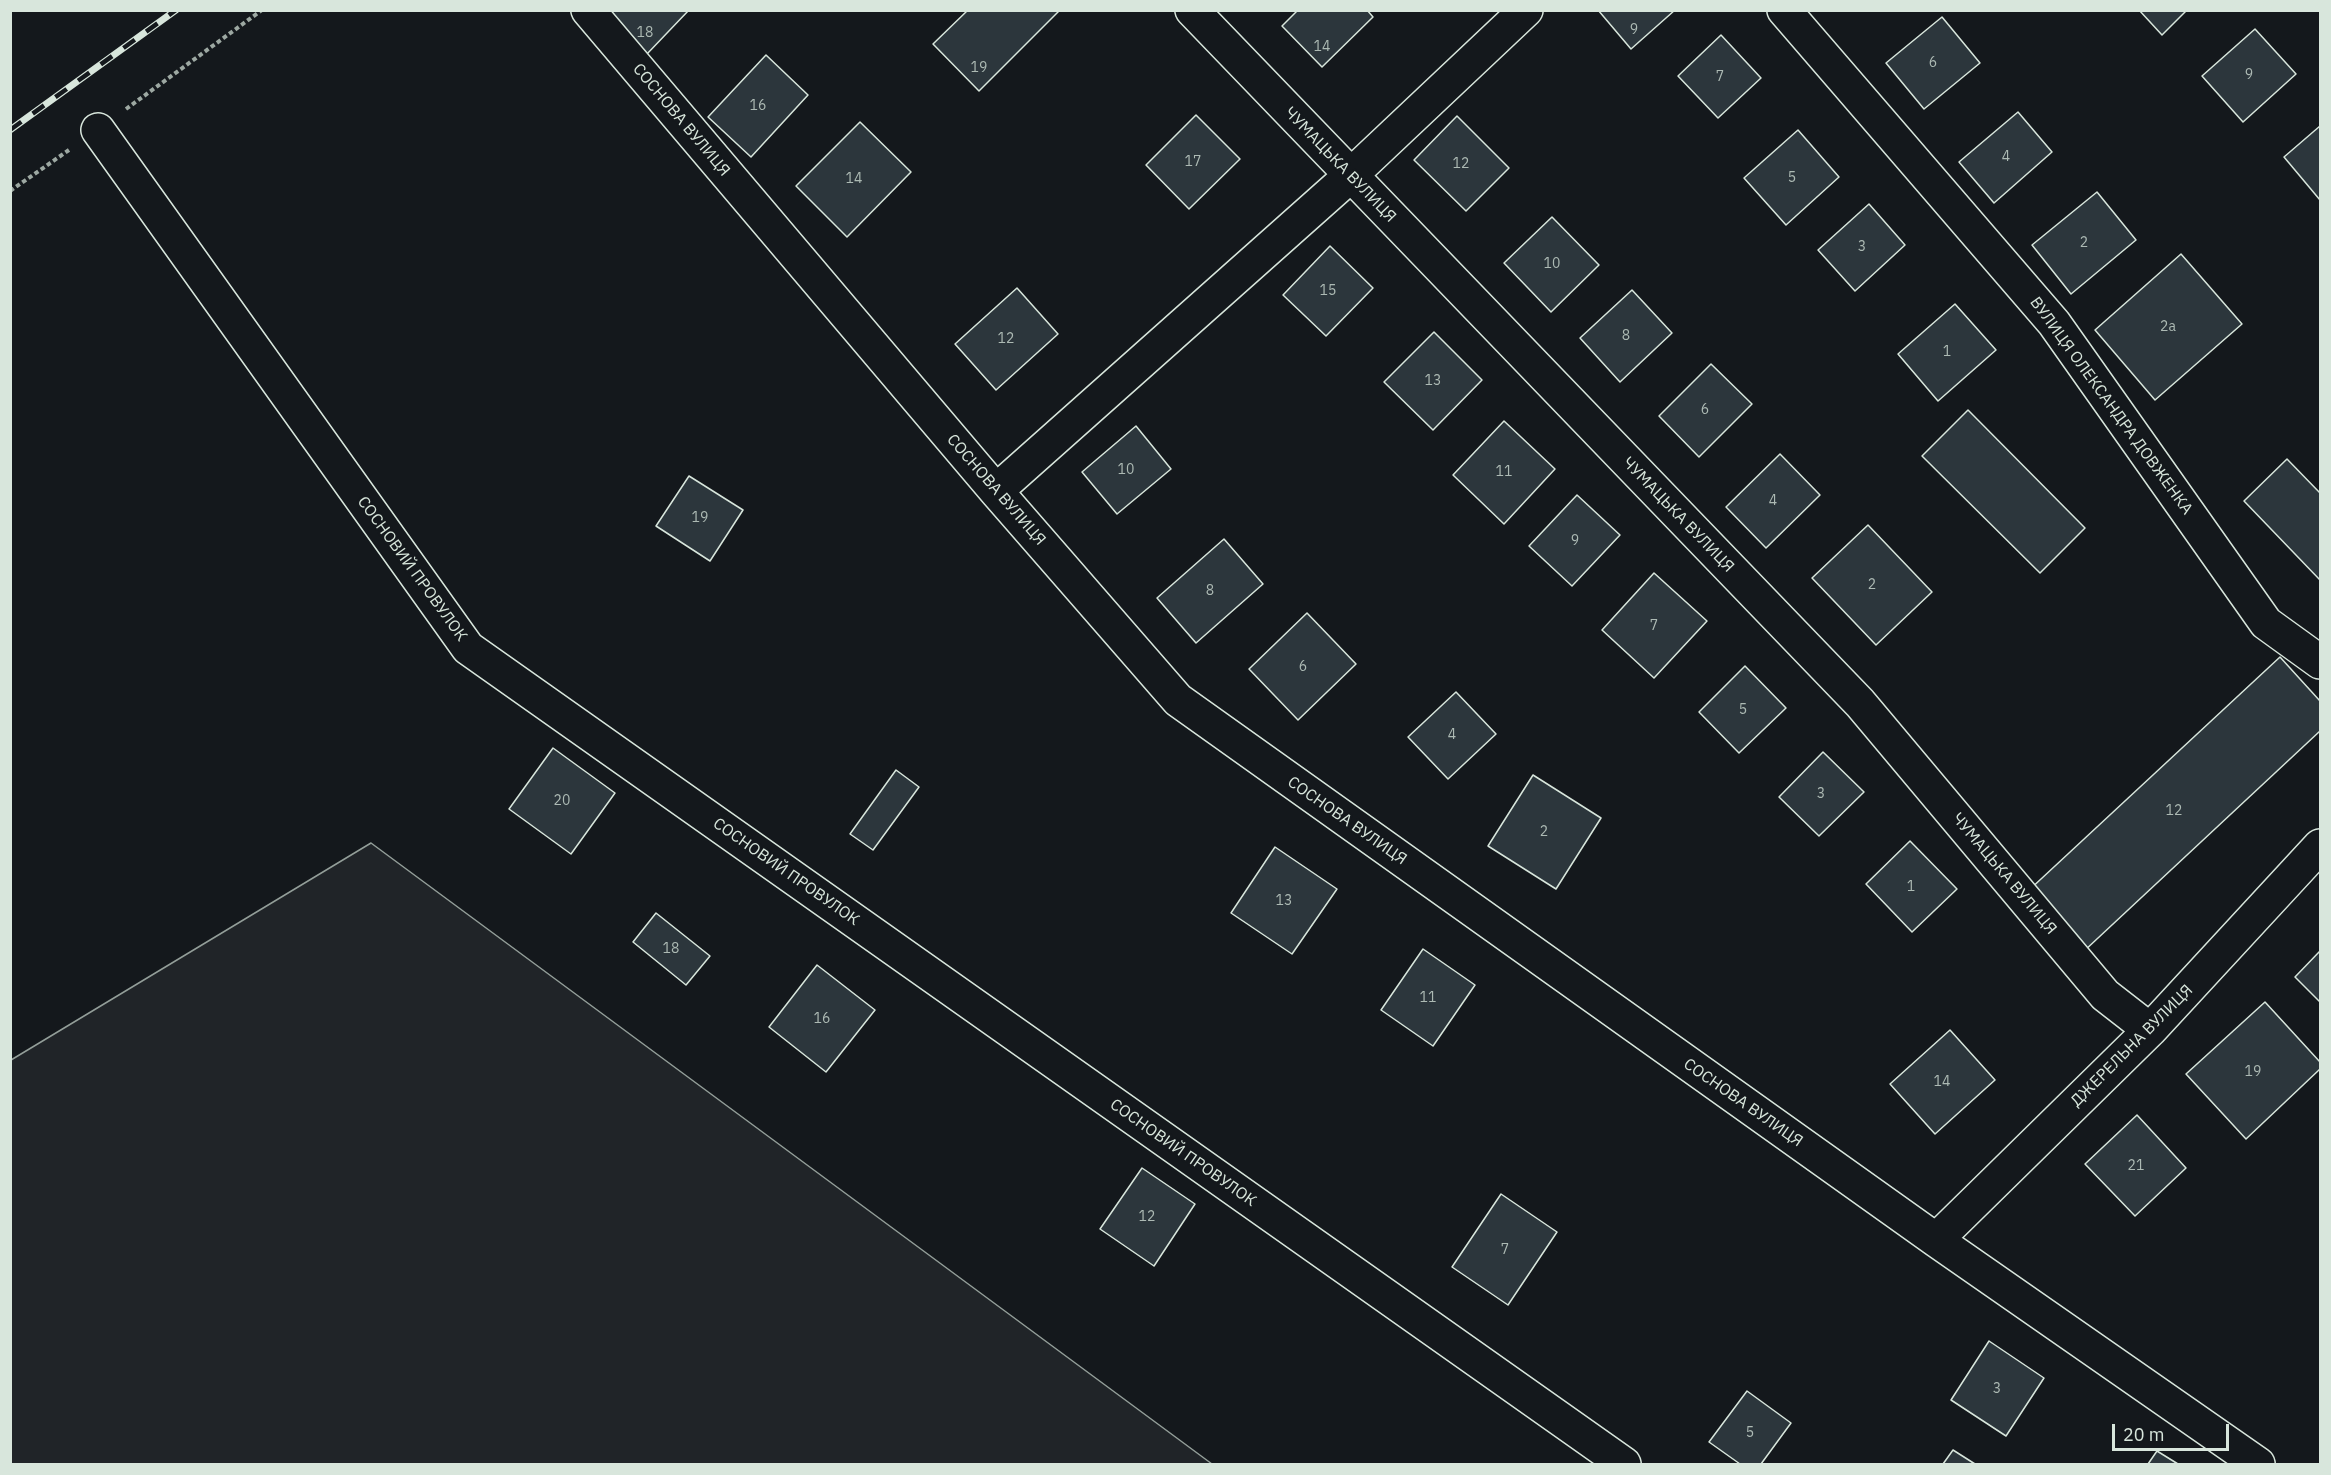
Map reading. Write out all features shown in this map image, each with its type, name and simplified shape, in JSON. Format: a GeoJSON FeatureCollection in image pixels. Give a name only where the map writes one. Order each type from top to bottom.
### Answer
{"type":"FeatureCollection","features":[{"type":"Feature","properties":{"kind":"street","name":"СОСНОВА ВУЛИЦЯ"},"geometry":{"type":"LineString","coordinates":[[588,10],[996,491],[1178,700],[1936,1240],[2259,1464]]}},
{"type":"Feature","properties":{"kind":"street","name":"ЧУМАЦЬКА ВУЛИЦЯ"},"geometry":{"type":"LineString","coordinates":[[1191,10],[1860,703],[2105,995],[2150,1030]]}},
{"type":"Feature","properties":{"kind":"street"},"geometry":{"type":"LineString","coordinates":[[996,491],[1350,176],[1526,10]]}},
{"type":"Feature","properties":{"kind":"street","name":"ВУЛИЦЯ ОЛЕКСАНДРА ДОВЖЕНКА"},"geometry":{"type":"LineString","coordinates":[[1784,10],[2054,322],[2266,623],[2320,662]]}},
{"type":"Feature","properties":{"kind":"street","name":"СОСНОВИЙ ПРОВУЛОК"},"geometry":{"type":"LineString","coordinates":[[98,130],[468,648],[1624,1464]]}},
{"type":"Feature","properties":{"kind":"street","name":"ДЖЕРЕЛЬНА ВУЛИЦЯ"},"geometry":{"type":"LineString","coordinates":[[1936,1240],[2150,1030],[2320,846]]}},
{"type":"Feature","properties":{"kind":"path"},"geometry":{"type":"LineString","coordinates":[[10,191],[262,10]]}},
{"type":"Feature","properties":{"kind":"shaded area"},"geometry":{"type":"Polygon","coordinates":[[[371,843],[1212,1464],[11,1464],[11,1060],[371,843]]]}},
{"type":"Feature","properties":{"kind":"building"},"geometry":{"type":"Polygon","coordinates":[[[600,10],[689,10],[646,55],[600,10]]]}},
{"type":"Feature","properties":{"kind":"building"},"geometry":{"type":"Polygon","coordinates":[[[968,10],[1060,10],[979,91],[933,44],[968,10]]]}},
{"type":"Feature","properties":{"kind":"building"},"geometry":{"type":"Polygon","coordinates":[[[1298,10],[1367,10],[1373,17],[1322,67],[1282,26],[1298,10]]]}},
{"type":"Feature","properties":{"kind":"building"},"geometry":{"type":"Polygon","coordinates":[[[1598,10],[1675,10],[1631,49],[1598,10]]]}},
{"type":"Feature","properties":{"kind":"building"},"geometry":{"type":"Polygon","coordinates":[[[2139,10],[2187,10],[2162,35],[2139,10]]]}},
{"type":"Feature","properties":{"kind":"building"},"geometry":{"type":"Polygon","coordinates":[[[1942,17],[1980,63],[1924,109],[1886,63],[1942,17]]]}},
{"type":"Feature","properties":{"kind":"building"},"geometry":{"type":"Polygon","coordinates":[[[2255,29],[2296,74],[2243,122],[2202,76],[2255,29]]]}},
{"type":"Feature","properties":{"kind":"building"},"geometry":{"type":"Polygon","coordinates":[[[1721,35],[1761,78],[1718,118],[1678,76],[1721,35]]]}},
{"type":"Feature","properties":{"kind":"building"},"geometry":{"type":"Polygon","coordinates":[[[766,55],[808,95],[751,157],[708,117],[766,55]]]}},
{"type":"Feature","properties":{"kind":"building"},"geometry":{"type":"Polygon","coordinates":[[[2018,112],[2052,152],[1994,203],[1959,162],[2018,112]]]}},
{"type":"Feature","properties":{"kind":"building"},"geometry":{"type":"Polygon","coordinates":[[[1196,115],[1240,159],[1189,209],[1146,165],[1196,115]]]}},
{"type":"Feature","properties":{"kind":"building"},"geometry":{"type":"Polygon","coordinates":[[[1457,116],[1509,168],[1466,211],[1414,160],[1457,116]]]}},
{"type":"Feature","properties":{"kind":"building"},"geometry":{"type":"Polygon","coordinates":[[[860,122],[911,172],[847,237],[796,186],[860,122]]]}},
{"type":"Feature","properties":{"kind":"building"},"geometry":{"type":"Polygon","coordinates":[[[2320,126],[2320,200],[2284,157],[2320,126]]]}},
{"type":"Feature","properties":{"kind":"building"},"geometry":{"type":"Polygon","coordinates":[[[1798,130],[1839,177],[1786,225],[1744,178],[1798,130]]]}},
{"type":"Feature","properties":{"kind":"building"},"geometry":{"type":"Polygon","coordinates":[[[2097,192],[2136,240],[2071,294],[2032,245],[2097,192]]]}},
{"type":"Feature","properties":{"kind":"building"},"geometry":{"type":"Polygon","coordinates":[[[1869,204],[1905,245],[1855,291],[1818,250],[1869,204]]]}},
{"type":"Feature","properties":{"kind":"building"},"geometry":{"type":"Polygon","coordinates":[[[1552,217],[1599,265],[1551,312],[1504,263],[1552,217]]]}},
{"type":"Feature","properties":{"kind":"building"},"geometry":{"type":"Polygon","coordinates":[[[1330,246],[1373,288],[1326,336],[1283,295],[1330,246]]]}},
{"type":"Feature","properties":{"kind":"building"},"geometry":{"type":"Polygon","coordinates":[[[2181,254],[2242,324],[2155,400],[2095,330],[2181,254]]]}},
{"type":"Feature","properties":{"kind":"building"},"geometry":{"type":"Polygon","coordinates":[[[1017,288],[1058,334],[996,390],[955,344],[1017,288]]]}},
{"type":"Feature","properties":{"kind":"building"},"geometry":{"type":"Polygon","coordinates":[[[1632,290],[1672,333],[1620,382],[1580,338],[1632,290]]]}},
{"type":"Feature","properties":{"kind":"building"},"geometry":{"type":"Polygon","coordinates":[[[1955,304],[1996,350],[1938,401],[1898,354],[1955,304]]]}},
{"type":"Feature","properties":{"kind":"building"},"geometry":{"type":"Polygon","coordinates":[[[1434,332],[1482,380],[1433,430],[1384,382],[1434,332]]]}},
{"type":"Feature","properties":{"kind":"building"},"geometry":{"type":"Polygon","coordinates":[[[1711,364],[1752,404],[1699,457],[1659,416],[1711,364]]]}},
{"type":"Feature","properties":{"kind":"building"},"geometry":{"type":"Polygon","coordinates":[[[1968,410],[2085,528],[2040,573],[1922,456],[1968,410]]]}},
{"type":"Feature","properties":{"kind":"building"},"geometry":{"type":"Polygon","coordinates":[[[1504,421],[1555,469],[1504,524],[1453,475],[1504,421]]]}},
{"type":"Feature","properties":{"kind":"building"},"geometry":{"type":"Polygon","coordinates":[[[1136,426],[1171,469],[1117,514],[1082,472],[1136,426]]]}},
{"type":"Feature","properties":{"kind":"building"},"geometry":{"type":"Polygon","coordinates":[[[1780,454],[1820,495],[1766,548],[1726,507],[1780,454]]]}},
{"type":"Feature","properties":{"kind":"building"},"geometry":{"type":"Polygon","coordinates":[[[2287,459],[2320,493],[2320,580],[2244,501],[2287,459]]]}},
{"type":"Feature","properties":{"kind":"building"},"geometry":{"type":"Polygon","coordinates":[[[689,476],[743,510],[710,561],[656,526],[689,476]]]}},
{"type":"Feature","properties":{"kind":"building"},"geometry":{"type":"Polygon","coordinates":[[[1577,495],[1620,535],[1572,586],[1529,546],[1577,495]]]}},
{"type":"Feature","properties":{"kind":"building"},"geometry":{"type":"Polygon","coordinates":[[[1868,525],[1932,592],[1876,645],[1812,578],[1868,525]]]}},
{"type":"Feature","properties":{"kind":"building"},"geometry":{"type":"Polygon","coordinates":[[[1224,539],[1263,584],[1196,643],[1157,598],[1224,539]]]}},
{"type":"Feature","properties":{"kind":"building"},"geometry":{"type":"Polygon","coordinates":[[[1654,573],[1707,621],[1654,678],[1602,630],[1654,573]]]}},
{"type":"Feature","properties":{"kind":"building"},"geometry":{"type":"Polygon","coordinates":[[[1307,613],[1356,664],[1298,720],[1249,669],[1307,613]]]}},
{"type":"Feature","properties":{"kind":"building"},"geometry":{"type":"Polygon","coordinates":[[[2280,657],[2320,701],[2320,731],[2083,952],[2027,892],[2280,657]]]}},
{"type":"Feature","properties":{"kind":"building"},"geometry":{"type":"Polygon","coordinates":[[[1745,666],[1786,708],[1739,753],[1699,712],[1745,666]]]}},
{"type":"Feature","properties":{"kind":"building"},"geometry":{"type":"Polygon","coordinates":[[[1456,692],[1496,734],[1448,779],[1408,737],[1456,692]]]}},
{"type":"Feature","properties":{"kind":"building"},"geometry":{"type":"Polygon","coordinates":[[[553,748],[615,793],[571,854],[509,809],[553,748]]]}},
{"type":"Feature","properties":{"kind":"building"},"geometry":{"type":"Polygon","coordinates":[[[1823,752],[1864,792],[1819,836],[1779,797],[1823,752]]]}},
{"type":"Feature","properties":{"kind":"building"},"geometry":{"type":"Polygon","coordinates":[[[896,770],[919,787],[873,850],[850,834],[896,770]]]}},
{"type":"Feature","properties":{"kind":"building"},"geometry":{"type":"Polygon","coordinates":[[[1533,775],[1601,818],[1556,889],[1488,846],[1533,775]]]}},
{"type":"Feature","properties":{"kind":"building"},"geometry":{"type":"Polygon","coordinates":[[[1910,841],[1957,889],[1912,932],[1866,884],[1910,841]]]}},
{"type":"Feature","properties":{"kind":"building"},"geometry":{"type":"Polygon","coordinates":[[[1275,847],[1337,889],[1292,954],[1231,913],[1275,847]]]}},
{"type":"Feature","properties":{"kind":"building"},"geometry":{"type":"Polygon","coordinates":[[[656,913],[710,956],[686,985],[633,942],[656,913]]]}},
{"type":"Feature","properties":{"kind":"building"},"geometry":{"type":"Polygon","coordinates":[[[1423,949],[1475,985],[1433,1046],[1381,1010],[1423,949]]]}},
{"type":"Feature","properties":{"kind":"building"},"geometry":{"type":"Polygon","coordinates":[[[2320,951],[2320,1002],[2295,977],[2320,951]]]}},
{"type":"Feature","properties":{"kind":"building"},"geometry":{"type":"Polygon","coordinates":[[[817,965],[875,1010],[826,1072],[769,1027],[817,965]]]}},
{"type":"Feature","properties":{"kind":"building"},"geometry":{"type":"Polygon","coordinates":[[[2265,1002],[2320,1062],[2320,1069],[2246,1139],[2186,1074],[2265,1002]]]}},
{"type":"Feature","properties":{"kind":"building"},"geometry":{"type":"Polygon","coordinates":[[[1950,1030],[1995,1080],[1935,1134],[1890,1084],[1950,1030]]]}},
{"type":"Feature","properties":{"kind":"building"},"geometry":{"type":"Polygon","coordinates":[[[2137,1115],[2186,1168],[2135,1216],[2085,1164],[2137,1115]]]}},
{"type":"Feature","properties":{"kind":"building"},"geometry":{"type":"Polygon","coordinates":[[[1142,1168],[1195,1204],[1154,1266],[1100,1229],[1142,1168]]]}},
{"type":"Feature","properties":{"kind":"building"},"geometry":{"type":"Polygon","coordinates":[[[1501,1194],[1557,1232],[1508,1305],[1452,1267],[1501,1194]]]}},
{"type":"Feature","properties":{"kind":"building"},"geometry":{"type":"Polygon","coordinates":[[[1989,1341],[2044,1378],[2006,1436],[1951,1400],[1989,1341]]]}},
{"type":"Feature","properties":{"kind":"building"},"geometry":{"type":"Polygon","coordinates":[[[1747,1391],[1791,1423],[1761,1464],[1740,1464],[1709,1442],[1747,1391]]]}},
{"type":"Feature","properties":{"kind":"building"},"geometry":{"type":"Polygon","coordinates":[[[1953,1450],[1975,1464],[1943,1464],[1953,1450]]]}},
{"type":"Feature","properties":{"kind":"building"},"geometry":{"type":"Polygon","coordinates":[[[2157,1451],[2178,1464],[2148,1464],[2157,1451]]]}},
{"type":"Feature","properties":{"kind":"railway"},"geometry":{"type":"LineString","coordinates":[[10,130],[176,10]]}}]}
